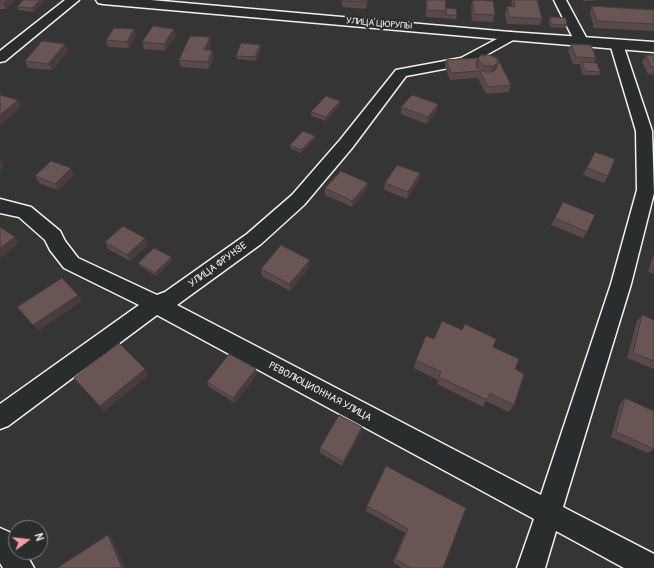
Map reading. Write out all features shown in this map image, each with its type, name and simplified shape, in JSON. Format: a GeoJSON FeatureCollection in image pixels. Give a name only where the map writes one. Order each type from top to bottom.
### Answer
{"type":"FeatureCollection","features":[{"type":"Feature","properties":{"kind":"main road","name":"УЛИЦА ЦЮРУПЫ"},"geometry":{"type":"LineString","coordinates":[[103,0],[510,36],[654,46]]}},
{"type":"Feature","properties":{"kind":"street"},"geometry":{"type":"LineString","coordinates":[[0,58],[72,0]]}},
{"type":"Feature","properties":{"kind":"street"},"geometry":{"type":"LineString","coordinates":[[560,0],[581,41]]}},
{"type":"Feature","properties":{"kind":"street","name":"УЛИЦА ФРУНЗЕ"},"geometry":{"type":"LineString","coordinates":[[0,418],[156,304],[172,298],[254,239],[298,200],[346,144],[401,73],[465,61],[510,36]]}},
{"type":"Feature","properties":{"kind":"street"},"geometry":{"type":"LineString","coordinates":[[531,568],[547,513],[621,284],[646,190],[644,131],[617,44]]}},
{"type":"Feature","properties":{"kind":"street","name":"РЕВОЛЮЦИОННАЯ УЛИЦА"},"geometry":{"type":"LineString","coordinates":[[0,206],[25,212],[53,236],[57,245],[71,263],[156,304],[652,568]]}},
{"type":"Feature","properties":{"kind":"street"},"geometry":{"type":"LineString","coordinates":[[0,542],[20,568]]}},
{"type":"Feature","properties":{"kind":"building"},"geometry":{"type":"Polygon","coordinates":[[[0,0],[6,0],[3,3],[0,2],[0,0]]]}},
{"type":"Feature","properties":{"kind":"building"},"geometry":{"type":"Polygon","coordinates":[[[23,0],[40,0],[32,8],[17,7],[23,0]]]}},
{"type":"Feature","properties":{"kind":"building"},"geometry":{"type":"Polygon","coordinates":[[[367,0],[367,2],[342,1],[367,0]]]}},
{"type":"Feature","properties":{"kind":"building"},"geometry":{"type":"Polygon","coordinates":[[[427,0],[445,0],[446,11],[427,10],[427,0]]]}},
{"type":"Feature","properties":{"kind":"building"},"geometry":{"type":"Polygon","coordinates":[[[473,0],[493,1],[495,15],[474,14],[473,0]]]}},
{"type":"Feature","properties":{"kind":"building"},"geometry":{"type":"Polygon","coordinates":[[[514,0],[537,0],[542,19],[509,17],[507,6],[515,7],[514,0]]]}},
{"type":"Feature","properties":{"kind":"building"},"geometry":{"type":"Polygon","coordinates":[[[592,6],[654,10],[654,24],[597,21],[592,6]]]}},
{"type":"Feature","properties":{"kind":"building"},"geometry":{"type":"Polygon","coordinates":[[[446,8],[456,9],[457,15],[446,15],[446,8]]]}},
{"type":"Feature","properties":{"kind":"building"},"geometry":{"type":"Polygon","coordinates":[[[550,17],[566,18],[567,25],[551,24],[550,17]]]}},
{"type":"Feature","properties":{"kind":"building"},"geometry":{"type":"Polygon","coordinates":[[[153,26],[174,29],[164,44],[142,42],[153,26]]]}},
{"type":"Feature","properties":{"kind":"building"},"geometry":{"type":"Polygon","coordinates":[[[114,28],[134,29],[127,42],[106,40],[114,28]]]}},
{"type":"Feature","properties":{"kind":"building"},"geometry":{"type":"Polygon","coordinates":[[[190,36],[210,37],[204,50],[212,50],[208,62],[179,60],[190,36]]]}},
{"type":"Feature","properties":{"kind":"building"},"geometry":{"type":"Polygon","coordinates":[[[42,41],[65,44],[48,64],[25,61],[42,41]]]}},
{"type":"Feature","properties":{"kind":"building"},"geometry":{"type":"Polygon","coordinates":[[[241,43],[260,45],[255,57],[236,56],[241,43]]]}},
{"type":"Feature","properties":{"kind":"building"},"geometry":{"type":"Polygon","coordinates":[[[571,44],[591,45],[596,58],[576,57],[571,44]]]}},
{"type":"Feature","properties":{"kind":"building"},"geometry":{"type":"Polygon","coordinates":[[[481,55],[490,55],[497,58],[498,63],[493,66],[485,66],[479,62],[478,58],[481,55]]]}},
{"type":"Feature","properties":{"kind":"building"},"geometry":{"type":"Polygon","coordinates":[[[646,55],[654,55],[654,68],[651,67],[646,55]]]}},
{"type":"Feature","properties":{"kind":"building"},"geometry":{"type":"Polygon","coordinates":[[[494,57],[497,57],[511,85],[488,87],[480,71],[451,73],[446,60],[478,58],[476,64],[477,68],[484,72],[492,72],[496,69],[498,63],[497,58],[494,57]]]}},
{"type":"Feature","properties":{"kind":"building"},"geometry":{"type":"Polygon","coordinates":[[[582,62],[597,63],[600,72],[585,71],[582,62]]]}},
{"type":"Feature","properties":{"kind":"building"},"geometry":{"type":"Polygon","coordinates":[[[0,95],[18,100],[0,115],[0,95]]]}},
{"type":"Feature","properties":{"kind":"building"},"geometry":{"type":"Polygon","coordinates":[[[412,95],[438,104],[428,117],[401,107],[412,95]]]}},
{"type":"Feature","properties":{"kind":"building"},"geometry":{"type":"Polygon","coordinates":[[[326,96],[340,101],[326,117],[311,112],[326,96]]]}},
{"type":"Feature","properties":{"kind":"building"},"geometry":{"type":"Polygon","coordinates":[[[303,131],[315,136],[301,150],[290,145],[303,131]]]}},
{"type":"Feature","properties":{"kind":"building"},"geometry":{"type":"Polygon","coordinates":[[[595,152],[615,159],[608,176],[587,168],[595,152]]]}},
{"type":"Feature","properties":{"kind":"building"},"geometry":{"type":"Polygon","coordinates":[[[51,161],[71,168],[55,184],[35,176],[51,161]]]}},
{"type":"Feature","properties":{"kind":"building"},"geometry":{"type":"Polygon","coordinates":[[[397,165],[420,173],[408,192],[385,183],[397,165]]]}},
{"type":"Feature","properties":{"kind":"building"},"geometry":{"type":"Polygon","coordinates":[[[341,171],[368,183],[352,201],[325,188],[341,171]]]}},
{"type":"Feature","properties":{"kind":"building"},"geometry":{"type":"Polygon","coordinates":[[[563,202],[595,215],[587,232],[555,218],[563,202]]]}},
{"type":"Feature","properties":{"kind":"building"},"geometry":{"type":"Polygon","coordinates":[[[123,226],[145,238],[127,255],[105,242],[123,226]]]}},
{"type":"Feature","properties":{"kind":"building"},"geometry":{"type":"Polygon","coordinates":[[[0,227],[15,237],[0,248],[0,227]]]}},
{"type":"Feature","properties":{"kind":"building"},"geometry":{"type":"Polygon","coordinates":[[[281,245],[310,260],[289,284],[261,269],[281,245]]]}},
{"type":"Feature","properties":{"kind":"building"},"geometry":{"type":"Polygon","coordinates":[[[154,248],[171,257],[155,273],[138,263],[154,248]]]}},
{"type":"Feature","properties":{"kind":"building"},"geometry":{"type":"Polygon","coordinates":[[[62,278],[78,295],[33,325],[17,307],[62,278]]]}},
{"type":"Feature","properties":{"kind":"building"},"geometry":{"type":"Polygon","coordinates":[[[642,315],[654,320],[654,361],[633,353],[642,315]]]}},
{"type":"Feature","properties":{"kind":"building"},"geometry":{"type":"Polygon","coordinates":[[[442,321],[462,330],[465,324],[496,339],[493,347],[519,359],[515,369],[524,374],[514,405],[490,393],[487,400],[439,377],[441,372],[416,360],[426,336],[434,339],[442,321]]]}},
{"type":"Feature","properties":{"kind":"building"},"geometry":{"type":"Polygon","coordinates":[[[119,343],[145,369],[100,406],[74,378],[119,343]]]}},
{"type":"Feature","properties":{"kind":"building"},"geometry":{"type":"Polygon","coordinates":[[[229,354],[256,369],[233,398],[207,382],[229,354]]]}},
{"type":"Feature","properties":{"kind":"building"},"geometry":{"type":"Polygon","coordinates":[[[625,398],[654,411],[654,449],[616,432],[625,398]]]}},
{"type":"Feature","properties":{"kind":"building"},"geometry":{"type":"Polygon","coordinates":[[[339,415],[362,427],[343,462],[320,448],[339,415]]]}},
{"type":"Feature","properties":{"kind":"building"},"geometry":{"type":"Polygon","coordinates":[[[386,466],[466,508],[443,568],[411,568],[395,559],[408,529],[367,506],[386,466]]]}},
{"type":"Feature","properties":{"kind":"building"},"geometry":{"type":"Polygon","coordinates":[[[108,535],[122,568],[57,568],[108,535]]]}}]}
